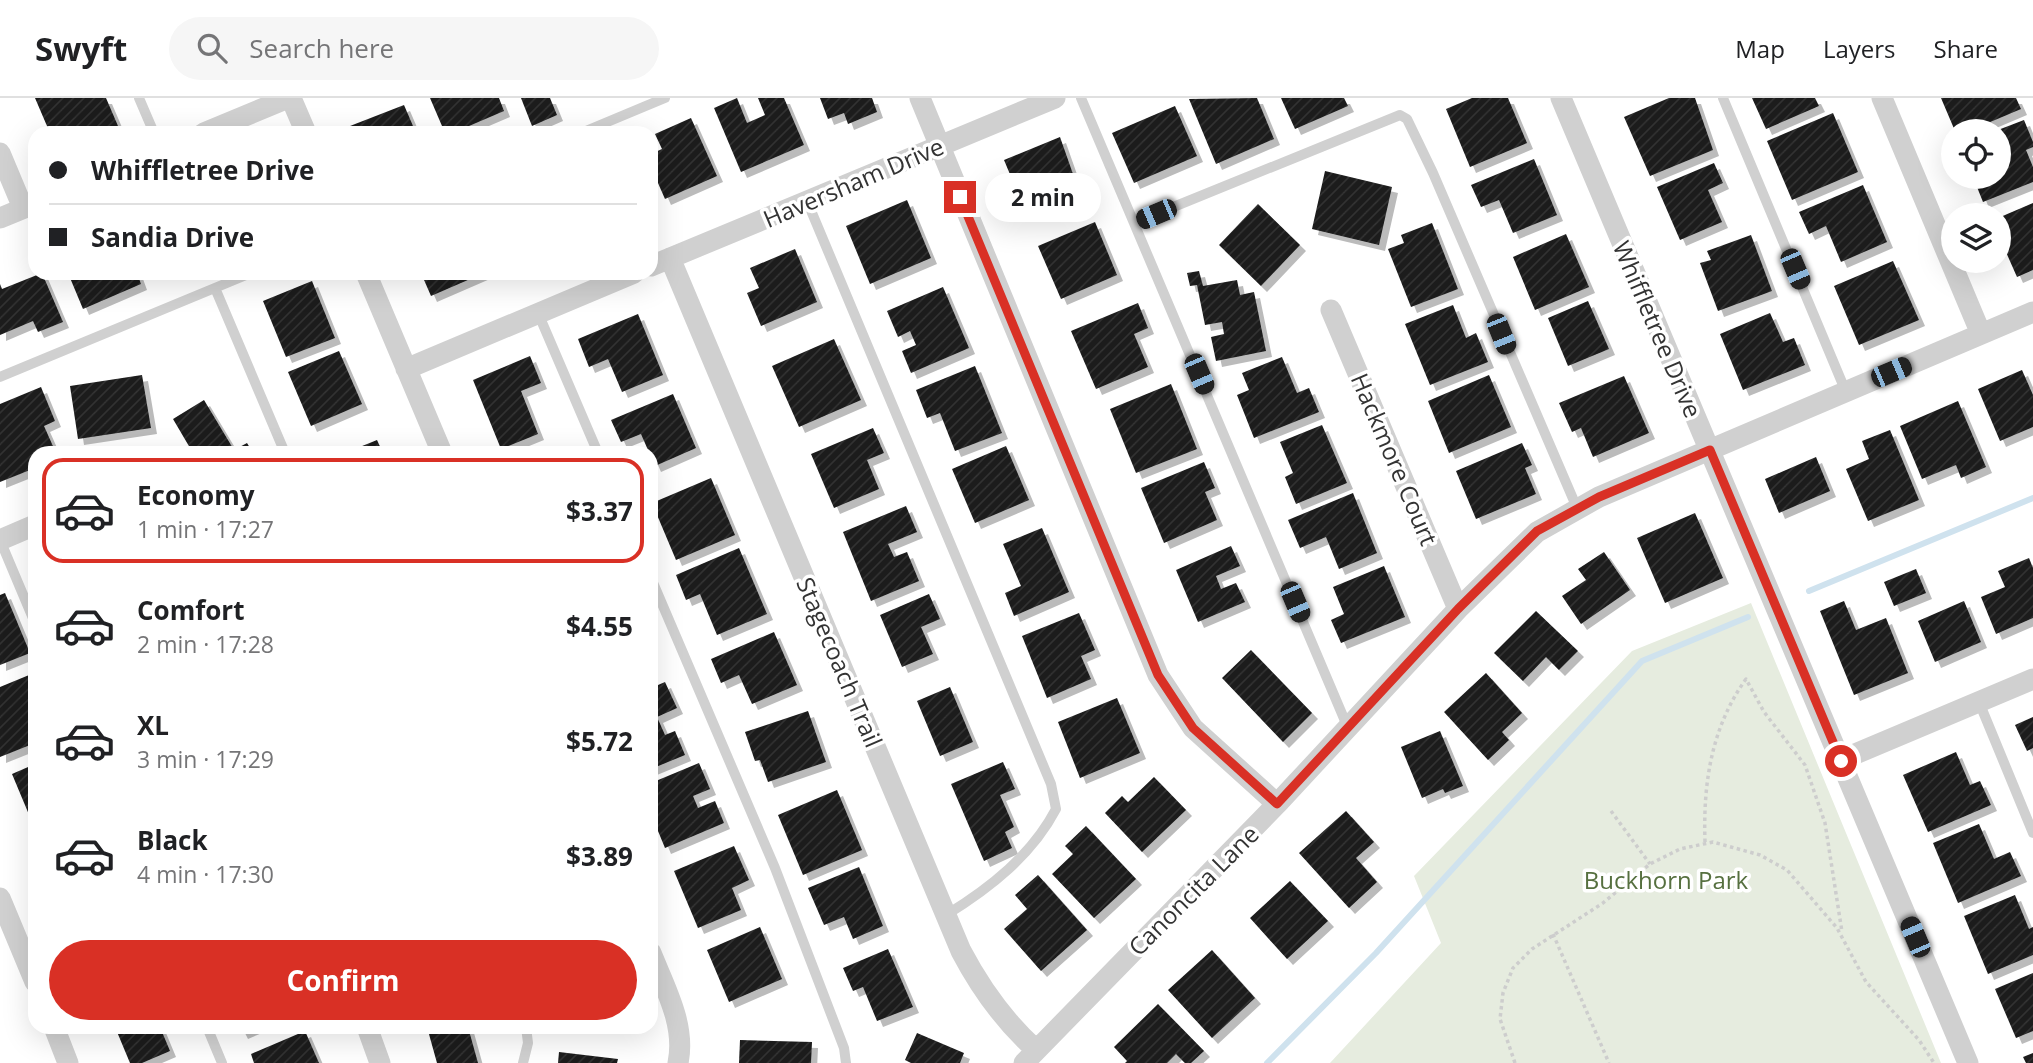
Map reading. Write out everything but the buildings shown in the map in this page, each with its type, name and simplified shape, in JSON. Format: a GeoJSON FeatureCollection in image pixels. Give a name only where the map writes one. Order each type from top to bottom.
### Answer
{"type":"FeatureCollection","features":[{"type":"Feature","properties":{"kind":"street"},"geometry":{"type":"LineString","coordinates":[[221,126],[289,98],[303,126]]}},
{"type":"Feature","properties":{"kind":"street"},"geometry":{"type":"LineString","coordinates":[[920,98],[1158,675],[1193,728],[1277,804]]}},
{"type":"Feature","properties":{"kind":"street","name":"Haversham Drive"},"geometry":{"type":"LineString","coordinates":[[661,262],[1055,98]]}},
{"type":"Feature","properties":{"kind":"street","name":"Whiffletree Drive"},"geometry":{"type":"LineString","coordinates":[[1561,98],[1968,1063]]}},
{"type":"Feature","properties":{"kind":"street"},"geometry":{"type":"LineString","coordinates":[[1882,98],[1981,334]]}},
{"type":"Feature","properties":{"kind":"street"},"geometry":{"type":"LineString","coordinates":[[0,153],[28,204]]}},
{"type":"Feature","properties":{"kind":"street"},"geometry":{"type":"LineString","coordinates":[[0,218],[28,206]]}},
{"type":"Feature","properties":{"kind":"street","name":"Stagecoach Trail"},"geometry":{"type":"LineString","coordinates":[[661,262],[946,915],[982,990],[1030,1056]]}},
{"type":"Feature","properties":{"kind":"street"},"geometry":{"type":"LineString","coordinates":[[369,280],[439,446]]}},
{"type":"Feature","properties":{"kind":"street"},"geometry":{"type":"LineString","coordinates":[[406,369],[617,280]]}},
{"type":"Feature","properties":{"kind":"street","name":"Hackmore Court"},"geometry":{"type":"LineString","coordinates":[[1331,310],[1458,609]]}},
{"type":"Feature","properties":{"kind":"street","name":"Canoncita Lane"},"geometry":{"type":"LineString","coordinates":[[1030,1056],[1277,804],[1458,609],[1537,531],[1577,508],[2033,312]]}},
{"type":"Feature","properties":{"kind":"street"},"geometry":{"type":"LineString","coordinates":[[0,540],[28,528]]}},
{"type":"Feature","properties":{"kind":"street"},"geometry":{"type":"LineString","coordinates":[[1841,761],[2033,679]]}},
{"type":"Feature","properties":{"kind":"street"},"geometry":{"type":"LineString","coordinates":[[0,898],[28,965]]}},
{"type":"Feature","properties":{"kind":"street"},"geometry":{"type":"LineString","coordinates":[[658,970],[677,1018],[680,1052],[678,1063]]}},
{"type":"Feature","properties":{"kind":"street"},"geometry":{"type":"LineString","coordinates":[[57,1034],[68,1063]]}},
{"type":"Feature","properties":{"kind":"street"},"geometry":{"type":"LineString","coordinates":[[370,1034],[380,1063]]}},
{"type":"Feature","properties":{"kind":"lane"},"geometry":{"type":"LineString","coordinates":[[139,98],[151,126]]}},
{"type":"Feature","properties":{"kind":"lane"},"geometry":{"type":"LineString","coordinates":[[598,126],[665,98]]}},
{"type":"Feature","properties":{"kind":"lane"},"geometry":{"type":"LineString","coordinates":[[1082,98],[1348,728]]}},
{"type":"Feature","properties":{"kind":"lane"},"geometry":{"type":"LineString","coordinates":[[1723,98],[1846,392]]}},
{"type":"Feature","properties":{"kind":"lane"},"geometry":{"type":"LineString","coordinates":[[1135,223],[1400,115],[1407,119],[1439,185],[1577,508]]}},
{"type":"Feature","properties":{"kind":"lane"},"geometry":{"type":"LineString","coordinates":[[807,201],[1051,784],[1056,809],[1044,832],[1005,872],[985,891],[946,915]]}},
{"type":"Feature","properties":{"kind":"lane"},"geometry":{"type":"LineString","coordinates":[[0,377],[234,280]]}},
{"type":"Feature","properties":{"kind":"lane"},"geometry":{"type":"LineString","coordinates":[[215,288],[282,446]]}},
{"type":"Feature","properties":{"kind":"lane"},"geometry":{"type":"LineString","coordinates":[[538,313],[595,446]]}},
{"type":"Feature","properties":{"kind":"lane"},"geometry":{"type":"LineString","coordinates":[[0,540],[28,606]]}},
{"type":"Feature","properties":{"kind":"lane"},"geometry":{"type":"LineString","coordinates":[[658,594],[775,868],[844,1048],[846,1063]]}},
{"type":"Feature","properties":{"kind":"lane"},"geometry":{"type":"LineString","coordinates":[[1979,702],[2033,833]]}},
{"type":"Feature","properties":{"kind":"lane"},"geometry":{"type":"LineString","coordinates":[[210,1034],[222,1063]]}},
{"type":"Feature","properties":{"kind":"lane"},"geometry":{"type":"LineString","coordinates":[[523,1063],[528,1043],[527,1034]]}},
{"type":"Feature","properties":{"kind":"path"},"geometry":{"type":"LineString","coordinates":[[1705,842],[1704,799],[1710,758],[1730,705],[1746,679],[1764,712],[1805,765],[1825,823],[1835,905],[1843,938]]}},
{"type":"Feature","properties":{"kind":"path"},"geometry":{"type":"LineString","coordinates":[[1611,811],[1650,864]]}},
{"type":"Feature","properties":{"kind":"path"},"geometry":{"type":"LineString","coordinates":[[1515,1063],[1500,1019],[1503,993],[1513,968],[1553,934],[1603,903],[1650,864],[1680,849],[1705,842],[1745,849],[1782,865],[1843,938],[1866,982],[1919,1040],[1934,1063]]}},
{"type":"Feature","properties":{"kind":"path"},"geometry":{"type":"LineString","coordinates":[[1553,934],[1609,1063]]}},
{"type":"Feature","properties":{"kind":"green space","name":"Buckhorn Park"},"geometry":{"type":"Polygon","coordinates":[[[1751,603],[1941,1063],[1330,1063],[1441,943],[1414,876],[1632,651],[1751,603]]]}},
{"type":"Feature","properties":{"kind":"waterway"},"geometry":{"type":"LineString","coordinates":[[1809,591],[2033,498]]}},
{"type":"Feature","properties":{"kind":"waterway"},"geometry":{"type":"LineString","coordinates":[[1267,1063],[1376,953],[1642,661],[1748,617]]}},
{"type":"Feature","properties":{"kind":"route"},"geometry":{"type":"LineString","coordinates":[[960,197],[1158,675],[1193,728],[1218,754],[1277,804],[1458,609],[1537,531],[1599,497],[1710,450],[1841,761]]}}]}
